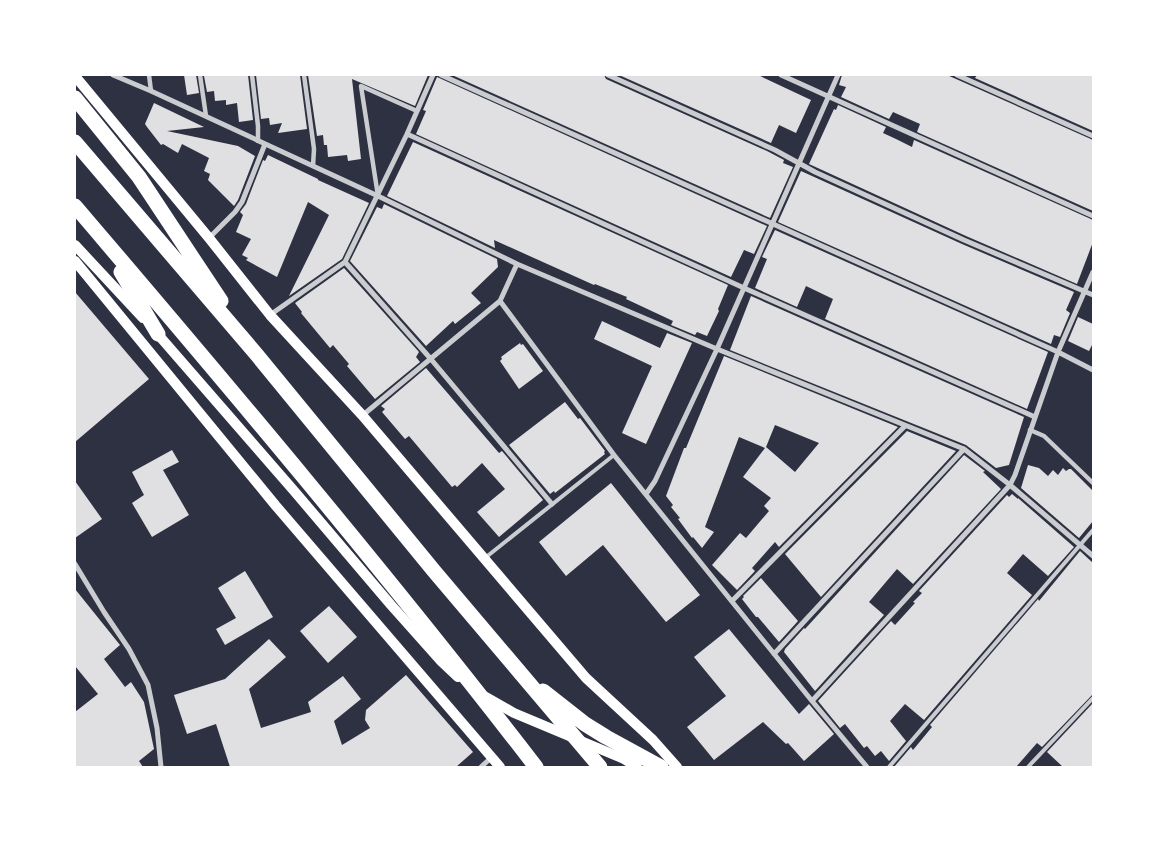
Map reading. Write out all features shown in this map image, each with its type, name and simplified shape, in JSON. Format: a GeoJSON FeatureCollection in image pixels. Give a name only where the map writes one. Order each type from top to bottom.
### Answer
{"type":"FeatureCollection","features":[{"type":"Feature","properties":{"kind":"highway"},"geometry":{"type":"LineString","coordinates":[[75,98],[139,177],[257,355]]}},
{"type":"Feature","properties":{"kind":"highway"},"geometry":{"type":"LineString","coordinates":[[75,142],[257,355],[434,571],[600,767]]}},
{"type":"Feature","properties":{"kind":"highway"},"geometry":{"type":"LineString","coordinates":[[75,206],[236,395],[415,612],[516,741],[534,767]]}},
{"type":"Feature","properties":{"kind":"highway"},"geometry":{"type":"LineString","coordinates":[[100,236],[158,334]]}},
{"type":"Feature","properties":{"kind":"highway"},"geometry":{"type":"LineString","coordinates":[[522,674],[585,724],[661,767]]}},
{"type":"Feature","properties":{"kind":"main road"},"geometry":{"type":"LineString","coordinates":[[75,76],[270,315],[362,415],[586,678],[653,740],[677,767]]}},
{"type":"Feature","properties":{"kind":"main road"},"geometry":{"type":"LineString","coordinates":[[75,245],[158,334],[440,660],[471,688],[514,713],[637,767]]}},
{"type":"Feature","properties":{"kind":"main road"},"geometry":{"type":"LineString","coordinates":[[75,260],[276,506],[500,767]]}},
{"type":"Feature","properties":{"kind":"street"},"geometry":{"type":"LineString","coordinates":[[112,75],[206,116],[378,196],[518,264],[717,349],[964,449],[1010,485],[1093,556]]}},
{"type":"Feature","properties":{"kind":"street"},"geometry":{"type":"LineString","coordinates":[[149,75],[151,91]]}},
{"type":"Feature","properties":{"kind":"street"},"geometry":{"type":"LineString","coordinates":[[200,75],[206,116]]}},
{"type":"Feature","properties":{"kind":"street"},"geometry":{"type":"LineString","coordinates":[[252,75],[258,141]]}},
{"type":"Feature","properties":{"kind":"street"},"geometry":{"type":"LineString","coordinates":[[304,75],[314,149],[313,166]]}},
{"type":"Feature","properties":{"kind":"street"},"geometry":{"type":"LineString","coordinates":[[270,315],[345,262],[378,196],[433,75]]}},
{"type":"Feature","properties":{"kind":"street"},"geometry":{"type":"LineString","coordinates":[[441,75],[1058,352],[1093,370]]}},
{"type":"Feature","properties":{"kind":"street"},"geometry":{"type":"LineString","coordinates":[[608,75],[776,150],[799,164],[964,240],[1093,295]]}},
{"type":"Feature","properties":{"kind":"street"},"geometry":{"type":"LineString","coordinates":[[782,75],[1093,216]]}},
{"type":"Feature","properties":{"kind":"street"},"geometry":{"type":"LineString","coordinates":[[646,494],[656,481],[717,349],[838,75]]}},
{"type":"Feature","properties":{"kind":"street"},"geometry":{"type":"LineString","coordinates":[[957,75],[1093,136]]}},
{"type":"Feature","properties":{"kind":"street"},"geometry":{"type":"LineString","coordinates":[[378,196],[361,86],[417,111]]}},
{"type":"Feature","properties":{"kind":"street"},"geometry":{"type":"LineString","coordinates":[[407,134],[1035,418]]}},
{"type":"Feature","properties":{"kind":"street"},"geometry":{"type":"LineString","coordinates":[[209,238],[235,212],[242,202],[265,144]]}},
{"type":"Feature","properties":{"kind":"street"},"geometry":{"type":"LineString","coordinates":[[345,262],[430,358],[552,504]]}},
{"type":"Feature","properties":{"kind":"street"},"geometry":{"type":"LineString","coordinates":[[362,415],[500,301],[518,264]]}},
{"type":"Feature","properties":{"kind":"street"},"geometry":{"type":"LineString","coordinates":[[812,701],[1010,485],[1058,352],[1093,272]]}},
{"type":"Feature","properties":{"kind":"street"},"geometry":{"type":"LineString","coordinates":[[500,301],[614,455],[867,767]]}},
{"type":"Feature","properties":{"kind":"street"},"geometry":{"type":"LineString","coordinates":[[732,601],[905,426]]}},
{"type":"Feature","properties":{"kind":"street"},"geometry":{"type":"LineString","coordinates":[[1030,430],[1044,436],[1093,483]]}},
{"type":"Feature","properties":{"kind":"street"},"geometry":{"type":"LineString","coordinates":[[774,654],[964,449]]}},
{"type":"Feature","properties":{"kind":"street"},"geometry":{"type":"LineString","coordinates":[[75,564],[148,685],[157,728],[161,767]]}},
{"type":"Feature","properties":{"kind":"street"},"geometry":{"type":"LineString","coordinates":[[481,767],[492,757]]}},
{"type":"Feature","properties":{"kind":"lane"},"geometry":{"type":"LineString","coordinates":[[484,559],[614,455]]}},
{"type":"Feature","properties":{"kind":"lane"},"geometry":{"type":"LineString","coordinates":[[889,767],[1093,530]]}},
{"type":"Feature","properties":{"kind":"lane"},"geometry":{"type":"LineString","coordinates":[[1028,767],[1093,698]]}},
{"type":"Feature","properties":{"kind":"building"},"geometry":{"type":"Polygon","coordinates":[[[184,75],[196,75],[199,93],[187,95],[184,75]]]}},
{"type":"Feature","properties":{"kind":"building"},"geometry":{"type":"Polygon","coordinates":[[[248,75],[253,120],[239,122],[237,103],[226,105],[226,100],[215,101],[214,91],[207,92],[204,76],[248,75]]]}},
{"type":"Feature","properties":{"kind":"building"},"geometry":{"type":"Polygon","coordinates":[[[256,75],[300,75],[307,129],[278,133],[282,123],[270,125],[269,118],[261,119],[256,75]]]}},
{"type":"Feature","properties":{"kind":"building"},"geometry":{"type":"Polygon","coordinates":[[[308,75],[428,75],[415,106],[352,79],[361,159],[348,161],[347,155],[328,157],[327,145],[324,145],[323,135],[317,136],[308,75]]]}},
{"type":"Feature","properties":{"kind":"building"},"geometry":{"type":"Polygon","coordinates":[[[452,75],[604,75],[606,79],[767,151],[784,160],[783,163],[793,167],[770,218],[452,75]]]}},
{"type":"Feature","properties":{"kind":"building"},"geometry":{"type":"Polygon","coordinates":[[[619,75],[758,75],[811,100],[796,133],[779,125],[771,143],[619,75]]]}},
{"type":"Feature","properties":{"kind":"building"},"geometry":{"type":"Polygon","coordinates":[[[842,75],[947,75],[1093,140],[1093,211],[917,132],[920,124],[893,112],[889,119],[841,97],[846,87],[839,85],[842,75]]]}},
{"type":"Feature","properties":{"kind":"building"},"geometry":{"type":"Polygon","coordinates":[[[977,75],[1093,75],[1093,131],[975,78],[977,75]]]}},
{"type":"Feature","properties":{"kind":"building"},"geometry":{"type":"Polygon","coordinates":[[[437,77],[767,226],[754,254],[744,250],[731,277],[416,134],[426,111],[423,110],[437,77]]]}},
{"type":"Feature","properties":{"kind":"building"},"geometry":{"type":"Polygon","coordinates":[[[154,103],[204,127],[167,131],[238,146],[255,156],[234,206],[208,180],[210,174],[204,171],[209,158],[182,144],[178,153],[163,144],[161,145],[147,127],[145,124],[154,103]]]}},
{"type":"Feature","properties":{"kind":"building"},"geometry":{"type":"Polygon","coordinates":[[[838,105],[886,127],[883,133],[912,147],[914,140],[1093,220],[1093,242],[1077,284],[966,236],[809,164],[834,109],[836,110],[838,105]]]}},
{"type":"Feature","properties":{"kind":"building"},"geometry":{"type":"Polygon","coordinates":[[[413,142],[728,285],[718,309],[719,311],[707,336],[697,332],[695,335],[671,325],[673,321],[626,299],[627,297],[594,285],[494,240],[495,248],[387,196],[413,142]]]}},
{"type":"Feature","properties":{"kind":"building"},"geometry":{"type":"Polygon","coordinates":[[[268,155],[369,203],[342,259],[289,296],[329,215],[308,202],[277,277],[246,260],[248,258],[242,255],[251,239],[236,232],[243,215],[240,212],[246,204],[263,160],[265,161],[268,155]]]}},
{"type":"Feature","properties":{"kind":"building"},"geometry":{"type":"Polygon","coordinates":[[[801,171],[962,244],[1074,292],[1066,310],[1070,313],[1060,337],[1054,335],[1051,344],[778,222],[801,171]]]}},
{"type":"Feature","properties":{"kind":"building"},"geometry":{"type":"Polygon","coordinates":[[[384,204],[497,259],[498,267],[471,293],[481,303],[455,324],[453,321],[426,346],[350,261],[377,207],[382,209],[384,204]]]}},
{"type":"Feature","properties":{"kind":"building"},"geometry":{"type":"Polygon","coordinates":[[[775,230],[1048,352],[1027,409],[825,319],[833,299],[806,286],[797,307],[755,288],[767,259],[762,257],[775,230]]]}},
{"type":"Feature","properties":{"kind":"building"},"geometry":{"type":"Polygon","coordinates":[[[344,268],[419,352],[416,357],[420,362],[375,399],[347,366],[349,364],[333,345],[330,348],[295,303],[344,268]]]}},
{"type":"Feature","properties":{"kind":"building"},"geometry":{"type":"Polygon","coordinates":[[[75,292],[149,379],[75,442],[75,292]]]}},
{"type":"Feature","properties":{"kind":"building"},"geometry":{"type":"Polygon","coordinates":[[[751,296],[1024,417],[1009,465],[996,468],[966,445],[730,350],[751,296]]]}},
{"type":"Feature","properties":{"kind":"building"},"geometry":{"type":"Polygon","coordinates":[[[1078,317],[1093,324],[1093,343],[1089,351],[1068,341],[1078,317]]]}},
{"type":"Feature","properties":{"kind":"building"},"geometry":{"type":"Polygon","coordinates":[[[602,321],[660,348],[667,333],[692,343],[646,444],[622,433],[652,366],[594,339],[602,321]]]}},
{"type":"Feature","properties":{"kind":"building"},"geometry":{"type":"Polygon","coordinates":[[[520,343],[521,345],[523,344],[543,371],[519,389],[500,361],[501,357],[520,343]]]}},
{"type":"Feature","properties":{"kind":"building"},"geometry":{"type":"Polygon","coordinates":[[[724,356],[898,427],[779,547],[775,542],[752,568],[755,571],[737,590],[712,565],[740,533],[746,538],[769,511],[764,506],[771,498],[743,477],[765,448],[739,437],[705,527],[714,532],[702,548],[678,519],[680,518],[671,507],[673,505],[666,496],[684,448],[686,448],[724,356]],[[775,425],[766,447],[795,472],[819,443],[775,425]]]}},
{"type":"Feature","properties":{"kind":"building"},"geometry":{"type":"Polygon","coordinates":[[[426,368],[499,453],[502,451],[543,500],[499,537],[477,512],[505,489],[482,463],[457,487],[455,485],[452,487],[409,436],[405,439],[382,412],[385,409],[381,406],[426,368]]]}},
{"type":"Feature","properties":{"kind":"building"},"geometry":{"type":"Polygon","coordinates":[[[565,402],[578,419],[580,418],[605,451],[605,454],[555,493],[554,491],[550,494],[509,445],[565,402]]]}},
{"type":"Feature","properties":{"kind":"building"},"geometry":{"type":"Polygon","coordinates":[[[907,431],[956,451],[821,597],[785,554],[907,431]]]}},
{"type":"Feature","properties":{"kind":"building"},"geometry":{"type":"Polygon","coordinates":[[[172,450],[179,462],[163,470],[189,515],[152,537],[132,503],[144,495],[132,472],[172,450]]]}},
{"type":"Feature","properties":{"kind":"building"},"geometry":{"type":"Polygon","coordinates":[[[964,455],[985,471],[983,472],[1001,489],[913,584],[897,569],[869,602],[884,615],[815,691],[784,652],[785,649],[964,455]]]}},
{"type":"Feature","properties":{"kind":"building"},"geometry":{"type":"Polygon","coordinates":[[[1028,465],[1039,468],[1048,476],[1053,470],[1058,475],[1063,468],[1066,471],[1071,469],[1093,491],[1093,521],[1079,538],[1021,488],[1028,465]]]}},
{"type":"Feature","properties":{"kind":"building"},"geometry":{"type":"Polygon","coordinates":[[[75,481],[102,519],[75,538],[75,481]]]}},
{"type":"Feature","properties":{"kind":"building"},"geometry":{"type":"Polygon","coordinates":[[[611,483],[700,595],[666,622],[603,545],[566,576],[539,542],[611,483]]]}},
{"type":"Feature","properties":{"kind":"building"},"geometry":{"type":"Polygon","coordinates":[[[1012,494],[1074,547],[1048,576],[1023,554],[1007,573],[1032,595],[924,720],[905,704],[890,721],[906,741],[889,761],[881,751],[875,756],[867,746],[864,748],[845,724],[840,728],[818,701],[891,621],[895,625],[915,603],[913,602],[922,593],[919,591],[1007,495],[1009,497],[1012,494]]]}},
{"type":"Feature","properties":{"kind":"building"},"geometry":{"type":"Polygon","coordinates":[[[1080,551],[1093,563],[1093,694],[1042,747],[1037,743],[1016,767],[894,767],[911,747],[913,750],[932,727],[930,725],[1038,599],[1039,601],[1080,551]]]}},
{"type":"Feature","properties":{"kind":"building"},"geometry":{"type":"Polygon","coordinates":[[[245,571],[273,617],[225,645],[216,629],[236,618],[218,588],[245,571]]]}},
{"type":"Feature","properties":{"kind":"building"},"geometry":{"type":"Polygon","coordinates":[[[761,578],[798,621],[779,642],[742,599],[761,578]]]}},
{"type":"Feature","properties":{"kind":"building"},"geometry":{"type":"Polygon","coordinates":[[[75,589],[120,645],[104,659],[125,687],[131,682],[144,702],[154,749],[139,761],[143,767],[75,767],[75,712],[98,694],[75,666],[75,589]]]}},
{"type":"Feature","properties":{"kind":"building"},"geometry":{"type":"Polygon","coordinates":[[[329,606],[357,637],[328,663],[300,631],[329,606]]]}},
{"type":"Feature","properties":{"kind":"building"},"geometry":{"type":"Polygon","coordinates":[[[729,629],[799,714],[809,704],[834,734],[804,761],[788,743],[786,744],[763,722],[714,760],[687,727],[726,696],[694,657],[729,629]]]}},
{"type":"Feature","properties":{"kind":"building"},"geometry":{"type":"Polygon","coordinates":[[[269,639],[286,657],[249,689],[261,728],[311,712],[308,702],[343,676],[361,699],[334,721],[342,745],[370,728],[365,720],[366,710],[406,675],[473,752],[456,767],[230,767],[216,724],[187,734],[174,695],[225,679],[269,639]]]}},
{"type":"Feature","properties":{"kind":"building"},"geometry":{"type":"Polygon","coordinates":[[[1093,703],[1093,767],[1063,767],[1047,752],[1093,703]]]}}]}
